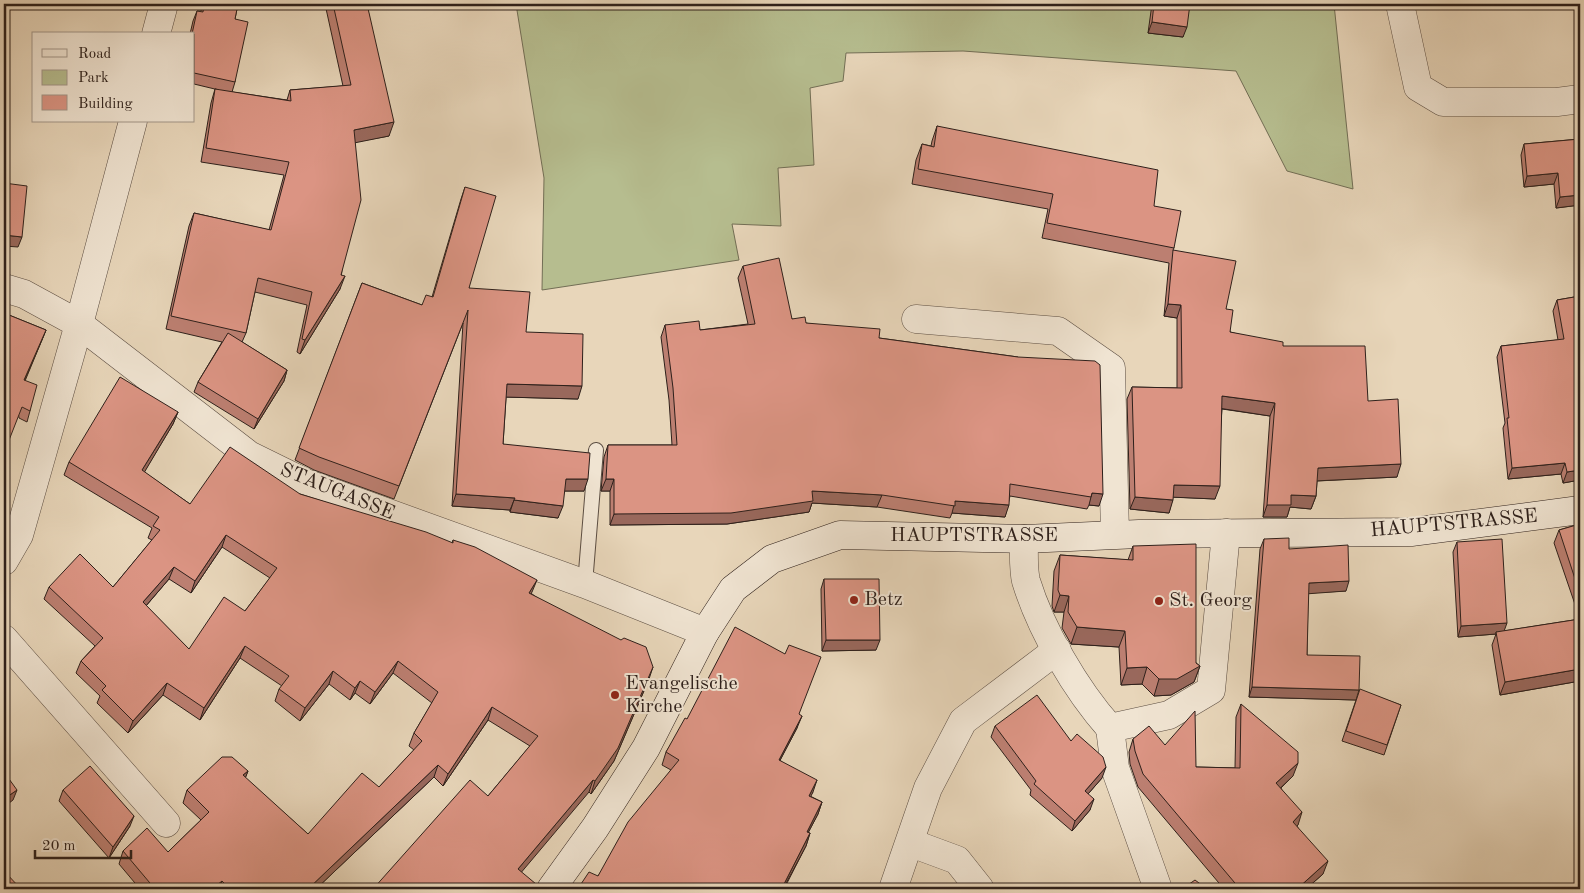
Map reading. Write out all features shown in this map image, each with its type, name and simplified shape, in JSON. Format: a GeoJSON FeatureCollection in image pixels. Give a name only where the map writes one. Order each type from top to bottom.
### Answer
{"type":"FeatureCollection","features":[{"type":"Feature","properties":{"kind":"street"},"geometry":{"type":"LineString","coordinates":[[157,32],[164,4]]}},
{"type":"Feature","properties":{"kind":"street"},"geometry":{"type":"LineString","coordinates":[[1400,4],[1418,87],[1443,102],[1557,102],[1580,99]]}},
{"type":"Feature","properties":{"kind":"street"},"geometry":{"type":"LineString","coordinates":[[4,561],[19,534],[79,324],[133,122]]}},
{"type":"Feature","properties":{"kind":"street","name":"STAUGASSE"},"geometry":{"type":"LineString","coordinates":[[4,288],[24,294],[79,324],[249,455],[308,484],[584,584],[706,632]]}},
{"type":"Feature","properties":{"kind":"street"},"geometry":{"type":"LineString","coordinates":[[916,319],[1058,330],[1111,368],[1114,534]]}},
{"type":"Feature","properties":{"kind":"street","name":"HAUPTSTRASSE"},"geometry":{"type":"LineString","coordinates":[[551,889],[596,828],[646,748],[706,632],[733,589],[772,559],[840,535],[1024,539],[1114,534],[1411,532],[1580,510]]}},
{"type":"Feature","properties":{"kind":"street"},"geometry":{"type":"LineString","coordinates":[[1110,728],[1169,715],[1211,690],[1226,533]]}},
{"type":"Feature","properties":{"kind":"street"},"geometry":{"type":"LineString","coordinates":[[1024,539],[1026,580],[1057,650],[1090,705],[1110,728],[1115,768],[1158,889]]}},
{"type":"Feature","properties":{"kind":"street"},"geometry":{"type":"LineString","coordinates":[[4,639],[166,823]]}},
{"type":"Feature","properties":{"kind":"street"},"geometry":{"type":"LineString","coordinates":[[893,889],[911,842],[928,788],[963,721],[1057,650]]}},
{"type":"Feature","properties":{"kind":"street"},"geometry":{"type":"LineString","coordinates":[[911,842],[957,860],[980,889]]}},
{"type":"Feature","properties":{"kind":"lane"},"geometry":{"type":"LineString","coordinates":[[584,584],[596,450]]}},
{"type":"Feature","properties":{"kind":"green space"},"geometry":{"type":"Polygon","coordinates":[[[516,4],[1334,4],[1353,189],[1287,171],[1236,71],[963,51],[846,53],[843,81],[810,88],[814,165],[778,168],[781,226],[732,224],[739,260],[542,290],[544,178],[516,4]]]}},
{"type":"Feature","properties":{"kind":"building"},"geometry":{"type":"Polygon","coordinates":[[[204,4],[238,4],[235,19],[248,22],[235,82],[195,73],[195,32],[192,32],[197,11],[203,12],[204,4]]]}},
{"type":"Feature","properties":{"kind":"building"},"geometry":{"type":"Polygon","coordinates":[[[333,4],[367,4],[394,122],[354,130],[361,200],[341,275],[345,276],[305,340],[302,339],[312,292],[258,278],[246,333],[171,316],[194,213],[271,230],[289,162],[206,148],[215,89],[291,101],[290,90],[351,85],[333,4]]]}},
{"type":"Feature","properties":{"kind":"building"},"geometry":{"type":"Polygon","coordinates":[[[1154,4],[1190,4],[1187,27],[1152,22],[1154,4]]]}},
{"type":"Feature","properties":{"kind":"building"},"geometry":{"type":"Polygon","coordinates":[[[937,126],[1158,170],[1154,206],[1181,211],[1174,248],[1047,223],[1053,194],[918,169],[922,144],[934,147],[937,126]]]}},
{"type":"Feature","properties":{"kind":"building"},"geometry":{"type":"Polygon","coordinates":[[[1580,139],[1580,195],[1560,197],[1558,173],[1527,176],[1524,144],[1580,139]]]}},
{"type":"Feature","properties":{"kind":"building"},"geometry":{"type":"Polygon","coordinates":[[[4,183],[27,186],[22,237],[4,235],[4,183]]]}},
{"type":"Feature","properties":{"kind":"building"},"geometry":{"type":"Polygon","coordinates":[[[465,187],[496,196],[469,288],[530,292],[526,332],[583,334],[582,386],[507,384],[503,444],[590,453],[588,479],[566,479],[563,506],[514,500],[515,498],[456,494],[468,310],[399,486],[299,448],[362,283],[422,305],[426,295],[433,297],[465,187]]]}},
{"type":"Feature","properties":{"kind":"building"},"geometry":{"type":"Polygon","coordinates":[[[1173,250],[1236,261],[1226,309],[1233,310],[1230,332],[1283,342],[1283,346],[1365,346],[1368,401],[1398,399],[1401,464],[1318,468],[1316,496],[1291,495],[1291,505],[1267,505],[1275,403],[1222,396],[1220,486],[1174,485],[1173,500],[1135,497],[1132,387],[1182,388],[1181,305],[1168,304],[1173,250]]]}},
{"type":"Feature","properties":{"kind":"building"},"geometry":{"type":"Polygon","coordinates":[[[779,258],[792,319],[805,317],[806,323],[880,329],[879,338],[1018,357],[1095,361],[1100,365],[1103,494],[1092,493],[1091,497],[1010,484],[1009,505],[955,501],[955,506],[882,495],[812,491],[813,501],[731,513],[614,514],[614,479],[606,479],[608,445],[677,445],[673,388],[665,325],[699,321],[700,330],[755,324],[743,266],[779,258]]]}},
{"type":"Feature","properties":{"kind":"building"},"geometry":{"type":"Polygon","coordinates":[[[1580,296],[1580,470],[1567,472],[1565,463],[1512,468],[1507,418],[1509,418],[1501,346],[1564,339],[1557,300],[1580,296]]]}},
{"type":"Feature","properties":{"kind":"building"},"geometry":{"type":"Polygon","coordinates":[[[4,313],[46,330],[24,380],[37,385],[30,411],[22,407],[4,453],[4,313]]]}},
{"type":"Feature","properties":{"kind":"building"},"geometry":{"type":"Polygon","coordinates":[[[228,333],[287,370],[258,419],[198,382],[228,333]]]}},
{"type":"Feature","properties":{"kind":"building"},"geometry":{"type":"Polygon","coordinates":[[[120,377],[178,412],[142,470],[190,504],[230,447],[300,494],[426,532],[453,543],[453,540],[475,547],[537,580],[529,593],[621,640],[624,638],[646,647],[653,667],[618,748],[595,781],[593,780],[518,869],[542,889],[373,889],[470,780],[488,796],[538,736],[492,707],[448,774],[438,765],[308,889],[230,889],[222,881],[212,889],[155,889],[123,851],[147,828],[168,852],[209,812],[187,790],[222,757],[232,757],[248,771],[243,775],[308,834],[362,773],[379,787],[422,741],[414,733],[438,692],[398,661],[375,692],[360,681],[355,688],[333,671],[305,708],[279,689],[289,676],[245,646],[204,708],[167,683],[133,721],[102,690],[106,686],[81,661],[103,638],[49,587],[80,554],[113,587],[160,530],[153,526],[159,517],[69,462],[120,377]],[[226,535],[195,581],[174,567],[143,602],[189,649],[224,597],[245,611],[277,568],[226,535]]]}},
{"type":"Feature","properties":{"kind":"building"},"geometry":{"type":"Polygon","coordinates":[[[1580,524],[1580,594],[1559,530],[1580,524]]]}},
{"type":"Feature","properties":{"kind":"building"},"geometry":{"type":"Polygon","coordinates":[[[1289,538],[1289,549],[1348,545],[1349,581],[1309,583],[1307,655],[1360,656],[1359,690],[1252,687],[1264,539],[1289,538]]]}},
{"type":"Feature","properties":{"kind":"building"},"geometry":{"type":"Polygon","coordinates":[[[1502,539],[1507,623],[1461,626],[1457,542],[1502,539]]]}},
{"type":"Feature","properties":{"kind":"building"},"geometry":{"type":"Polygon","coordinates":[[[1196,544],[1196,663],[1200,666],[1177,679],[1159,679],[1147,667],[1127,668],[1125,631],[1077,627],[1068,612],[1069,596],[1060,595],[1058,590],[1060,555],[1133,560],[1133,546],[1196,544]]]}},
{"type":"Feature","properties":{"kind":"building"},"geometry":{"type":"Polygon","coordinates":[[[824,579],[879,579],[880,640],[826,640],[824,579]]]}},
{"type":"Feature","properties":{"kind":"building"},"geometry":{"type":"Polygon","coordinates":[[[1580,619],[1580,669],[1505,682],[1496,632],[1580,619]]]}},
{"type":"Feature","properties":{"kind":"building"},"geometry":{"type":"Polygon","coordinates":[[[735,627],[785,654],[789,645],[821,657],[799,714],[802,716],[779,760],[817,780],[809,796],[822,802],[807,832],[810,833],[783,886],[788,889],[573,889],[576,885],[579,887],[589,872],[598,876],[628,822],[679,760],[666,752],[685,718],[687,719],[735,627]]]}},
{"type":"Feature","properties":{"kind":"building"},"geometry":{"type":"Polygon","coordinates":[[[1360,689],[1401,705],[1387,745],[1346,731],[1360,689]]]}},
{"type":"Feature","properties":{"kind":"building"},"geometry":{"type":"Polygon","coordinates":[[[1037,695],[1071,741],[1077,734],[1103,757],[1106,767],[1085,791],[1094,799],[1075,821],[1034,784],[1036,781],[995,726],[1037,695]]]}},
{"type":"Feature","properties":{"kind":"building"},"geometry":{"type":"Polygon","coordinates":[[[1241,704],[1298,752],[1298,763],[1276,783],[1302,812],[1293,822],[1328,861],[1297,889],[1240,889],[1143,774],[1135,751],[1133,739],[1149,726],[1165,745],[1195,711],[1196,767],[1240,768],[1241,704]]]}},
{"type":"Feature","properties":{"kind":"building"},"geometry":{"type":"Polygon","coordinates":[[[90,766],[134,816],[113,847],[63,790],[90,766]]]}},
{"type":"Feature","properties":{"kind":"building"},"geometry":{"type":"Polygon","coordinates":[[[4,772],[17,790],[4,799],[4,772]]]}},
{"type":"Feature","properties":{"kind":"building"},"geometry":{"type":"Polygon","coordinates":[[[4,871],[21,889],[4,889],[4,871]]]}},
{"type":"Feature","properties":{"kind":"building"},"geometry":{"type":"Polygon","coordinates":[[[1195,880],[1207,889],[1182,889],[1195,880]]]}},
{"type":"Feature","properties":{"kind":"place","name":"Betz"},"geometry":{"type":"Point","coordinates":[854,600]}},
{"type":"Feature","properties":{"kind":"place","name":"St. Georg"},"geometry":{"type":"Point","coordinates":[1159,601]}},
{"type":"Feature","properties":{"kind":"place","name":"Evangelische Kirche"},"geometry":{"type":"Point","coordinates":[615,695]}}]}
